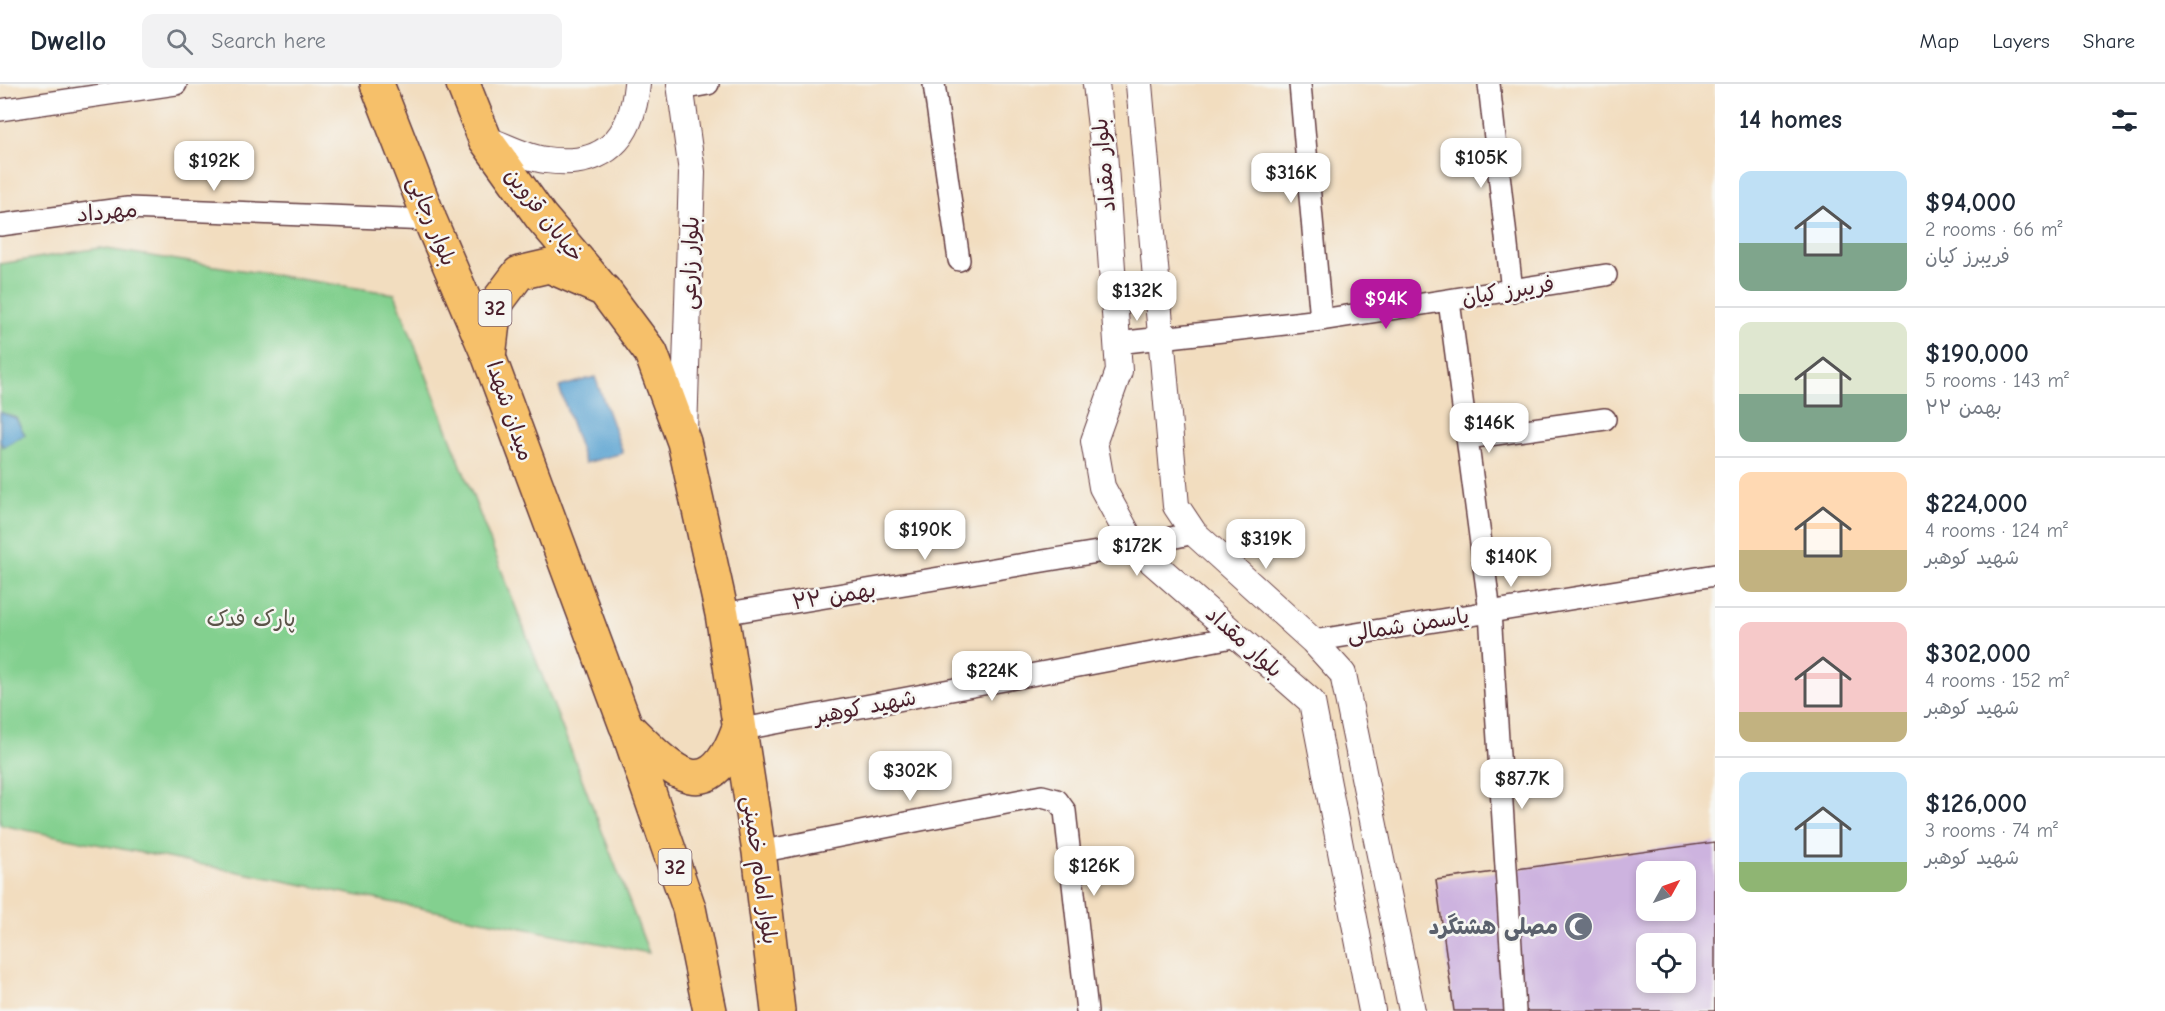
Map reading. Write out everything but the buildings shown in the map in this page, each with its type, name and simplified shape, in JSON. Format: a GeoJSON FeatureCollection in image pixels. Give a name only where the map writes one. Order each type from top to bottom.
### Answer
{"type":"FeatureCollection","features":[{"type":"Feature","properties":{"kind":"highway","name":"بلوار رجایی"},"geometry":{"type":"LineString","coordinates":[[377,84],[430,220],[489,357]]}},
{"type":"Feature","properties":{"kind":"highway","name":"32"},"geometry":{"type":"LineString","coordinates":[[463,84],[485,139]]}},
{"type":"Feature","properties":{"kind":"highway","name":"خیابان قزوین"},"geometry":{"type":"LineString","coordinates":[[485,139],[541,217],[604,290]]}},
{"type":"Feature","properties":{"kind":"highway","name":"میدان شهدا"},"geometry":{"type":"LineString","coordinates":[[549,266],[604,290],[651,353],[684,442],[722,614],[738,730],[729,756],[714,772],[690,777],[667,766],[626,726],[489,357],[495,305],[519,273],[549,266]]}},
{"type":"Feature","properties":{"kind":"highway","name":"32"},"geometry":{"type":"LineString","coordinates":[[626,726],[688,908],[710,1011]]}},
{"type":"Feature","properties":{"kind":"highway","name":"بلوار امام خمینی"},"geometry":{"type":"LineString","coordinates":[[738,730],[759,852],[778,1011]]}},
{"type":"Feature","properties":{"kind":"street"},"geometry":{"type":"LineString","coordinates":[[0,110],[176,84]]}},
{"type":"Feature","properties":{"kind":"street"},"geometry":{"type":"LineString","coordinates":[[485,139],[545,160],[591,159],[622,137],[635,108],[637,84]]}},
{"type":"Feature","properties":{"kind":"street"},"geometry":{"type":"LineString","coordinates":[[681,86],[708,84]]}},
{"type":"Feature","properties":{"kind":"street"},"geometry":{"type":"LineString","coordinates":[[934,84],[959,260]]}},
{"type":"Feature","properties":{"kind":"street","name":"بلوار مقداد"},"geometry":{"type":"LineString","coordinates":[[1096,84],[1104,152],[1119,371],[1095,441],[1102,487],[1134,546],[1312,702],[1372,1011]]}},
{"type":"Feature","properties":{"kind":"street","name":"بلوار مقداد"},"geometry":{"type":"LineString","coordinates":[[1139,84],[1176,506],[1194,533],[1313,641],[1343,674],[1412,1011]]}},
{"type":"Feature","properties":{"kind":"street"},"geometry":{"type":"LineString","coordinates":[[1300,84],[1322,320]]}},
{"type":"Feature","properties":{"kind":"street"},"geometry":{"type":"LineString","coordinates":[[1489,84],[1512,291]]}},
{"type":"Feature","properties":{"kind":"street","name":"بلوار زارعی"},"geometry":{"type":"LineString","coordinates":[[681,86],[693,172],[684,442]]}},
{"type":"Feature","properties":{"kind":"street","name":"مهرداد"},"geometry":{"type":"LineString","coordinates":[[0,225],[128,208],[430,220]]}},
{"type":"Feature","properties":{"kind":"street","name":"فریبرز کیان"},"geometry":{"type":"LineString","coordinates":[[1117,344],[1322,320],[1606,275]]}},
{"type":"Feature","properties":{"kind":"street"},"geometry":{"type":"LineString","coordinates":[[1449,301],[1490,612],[1515,1011]]}},
{"type":"Feature","properties":{"kind":"street"},"geometry":{"type":"LineString","coordinates":[[1467,438],[1605,419]]}},
{"type":"Feature","properties":{"kind":"street","name":"۲۲ بهمن"},"geometry":{"type":"LineString","coordinates":[[722,614],[1134,546],[1194,533]]}},
{"type":"Feature","properties":{"kind":"street","name":"یاسمن شمالی"},"geometry":{"type":"LineString","coordinates":[[1313,641],[1715,575]]}},
{"type":"Feature","properties":{"kind":"street","name":"شهید کوهبر"},"geometry":{"type":"LineString","coordinates":[[738,730],[1238,636]]}},
{"type":"Feature","properties":{"kind":"street"},"geometry":{"type":"LineString","coordinates":[[759,852],[1042,795],[1058,800],[1065,811],[1087,1011]]}},
{"type":"Feature","properties":{"kind":"green space","name":"پارک فدک"},"geometry":{"type":"Polygon","coordinates":[[[100,248],[395,294],[649,953],[0,825],[0,264],[100,248]]]}},
{"type":"Feature","properties":{"kind":"water"},"geometry":{"type":"Polygon","coordinates":[[[595,377],[623,453],[585,463],[559,387],[595,377]]]}},
{"type":"Feature","properties":{"kind":"water"},"geometry":{"type":"Polygon","coordinates":[[[0,412],[16,418],[25,435],[3,447],[0,441],[0,412]]]}},
{"type":"Feature","properties":{"kind":"place","name":"مصلی هشتگرد"},"geometry":{"type":"Point","coordinates":[1579,927]}}]}
